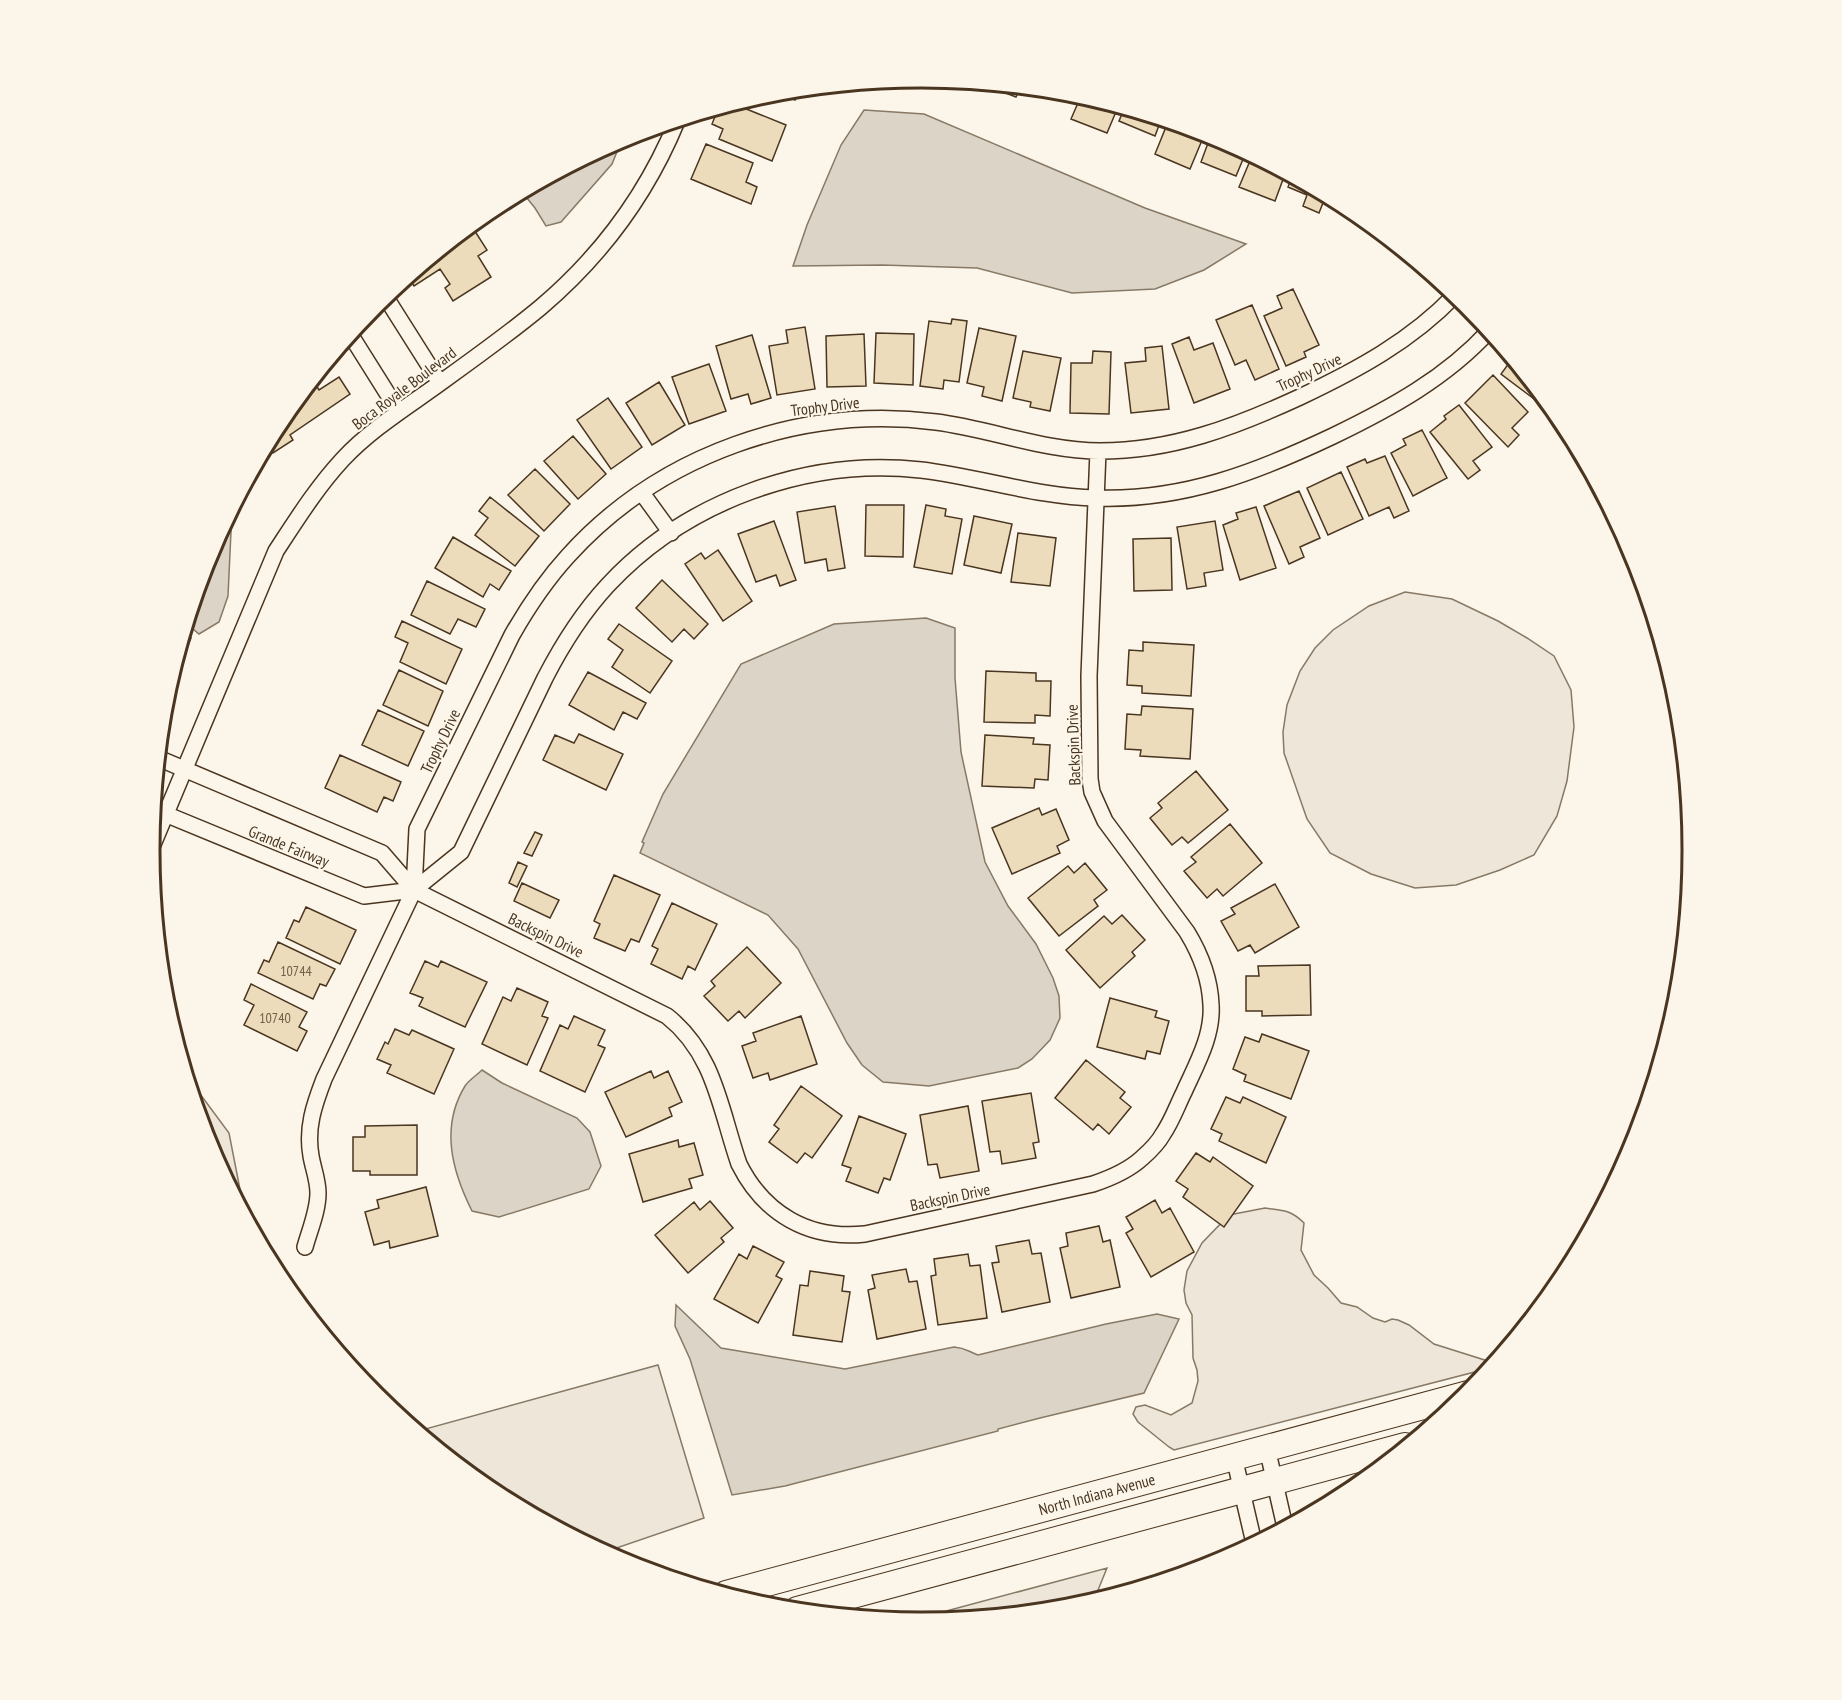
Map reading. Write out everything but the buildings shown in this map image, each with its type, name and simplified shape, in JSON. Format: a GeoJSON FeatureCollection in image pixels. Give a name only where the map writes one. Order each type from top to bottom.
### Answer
{"type":"FeatureCollection","features":[{"type":"Feature","properties":{"kind":"main road","name":"North Indiana Avenue"},"geometry":{"type":"LineString","coordinates":[[741,1590],[1446,1401]]}},
{"type":"Feature","properties":{"kind":"main road","name":"North Indiana Avenue"},"geometry":{"type":"LineString","coordinates":[[817,1604],[1390,1450]]}},
{"type":"Feature","properties":{"kind":"street","name":"Boca Royale Boulevard"},"geometry":{"type":"LineString","coordinates":[[161,811],[185,769],[276,551],[304,506],[344,458],[380,426],[541,307],[589,261],[639,196],[652,175],[672,131]]}},
{"type":"Feature","properties":{"kind":"street","name":"Trophy Drive"},"geometry":{"type":"LineString","coordinates":[[305,1247],[318,1199],[309,1141],[312,1110],[324,1079],[414,891],[417,829],[512,634],[538,593],[568,556],[601,525],[642,492],[684,467],[749,439],[795,427],[838,420],[888,418],[935,422],[1045,444],[1098,451],[1134,449],[1217,432],[1352,372],[1392,349],[1448,301]]}},
{"type":"Feature","properties":{"kind":"street"},"geometry":{"type":"LineString","coordinates":[[391,304],[440,383]]}},
{"type":"Feature","properties":{"kind":"street","name":"Trophy Drive"},"geometry":{"type":"LineString","coordinates":[[414,891],[461,852],[544,678],[589,607],[629,565],[671,533],[705,512],[751,491],[801,477],[859,468],[920,470],[1032,492],[1095,498],[1186,491],[1270,465],[1394,406],[1420,390],[1483,336]]}},
{"type":"Feature","properties":{"kind":"street"},"geometry":{"type":"LineString","coordinates":[[355,341],[399,412]]}},
{"type":"Feature","properties":{"kind":"street","name":"Backspin Drive"},"geometry":{"type":"LineString","coordinates":[[185,769],[382,853],[414,891],[647,1005],[676,1023],[692,1039],[705,1061],[745,1176],[777,1212],[806,1228],[833,1235],[865,1234],[1109,1179],[1127,1170],[1142,1158],[1155,1145],[1170,1122],[1202,1053],[1211,1020],[1211,1005],[1207,973],[1196,946],[1109,827],[1092,792],[1089,676],[1098,451]]}},
{"type":"Feature","properties":{"kind":"street"},"geometry":{"type":"LineString","coordinates":[[642,492],[671,533]]}},
{"type":"Feature","properties":{"kind":"street"},"geometry":{"type":"LineString","coordinates":[[165,761],[185,769]]}},
{"type":"Feature","properties":{"kind":"street","name":"Grande Fairway"},"geometry":{"type":"LineString","coordinates":[[161,812],[364,896],[414,891]]}},
{"type":"Feature","properties":{"kind":"street"},"geometry":{"type":"LineString","coordinates":[[1268,1448],[1283,1519]]}},
{"type":"Feature","properties":{"kind":"street"},"geometry":{"type":"LineString","coordinates":[[1234,1457],[1252,1536]]}},
{"type":"Feature","properties":{"kind":"shaded area"},"geometry":{"type":"Polygon","coordinates":[[[864,110],[924,114],[1145,208],[1246,244],[1204,270],[1155,289],[1072,293],[977,268],[882,265],[793,266],[807,225],[841,145],[864,110]]]}},
{"type":"Feature","properties":{"kind":"shaded area"},"geometry":{"type":"Polygon","coordinates":[[[617,152],[612,164],[561,222],[546,226],[527,199],[584,167],[617,152]]]}},
{"type":"Feature","properties":{"kind":"shaded area"},"geometry":{"type":"Polygon","coordinates":[[[231,528],[228,596],[219,622],[199,634],[193,629],[217,559],[231,528]]]}},
{"type":"Feature","properties":{"kind":"shaded area"},"geometry":{"type":"Polygon","coordinates":[[[1405,592],[1452,599],[1527,638],[1554,656],[1571,690],[1574,727],[1567,781],[1557,816],[1534,855],[1456,885],[1415,888],[1371,874],[1330,853],[1307,819],[1284,753],[1283,732],[1287,705],[1300,671],[1315,648],[1333,630],[1369,606],[1405,592]]]}},
{"type":"Feature","properties":{"kind":"shaded area"},"geometry":{"type":"Polygon","coordinates":[[[926,618],[955,628],[955,678],[961,752],[985,862],[1008,906],[1036,944],[1053,978],[1059,996],[1060,1018],[1050,1040],[1032,1059],[1018,1068],[929,1086],[883,1082],[862,1065],[847,1043],[798,949],[768,915],[640,853],[644,843],[642,842],[663,794],[741,664],[834,624],[926,618]]]}},
{"type":"Feature","properties":{"kind":"shaded area"},"geometry":{"type":"Polygon","coordinates":[[[482,1070],[502,1083],[577,1118],[590,1132],[601,1166],[589,1189],[499,1217],[472,1211],[454,1165],[451,1133],[457,1102],[467,1084],[482,1070]]]}},
{"type":"Feature","properties":{"kind":"shaded area"},"geometry":{"type":"Polygon","coordinates":[[[199,1093],[229,1133],[240,1191],[217,1141],[199,1093]]]}},
{"type":"Feature","properties":{"kind":"shaded area"},"geometry":{"type":"Polygon","coordinates":[[[1265,1208],[1282,1210],[1299,1218],[1304,1223],[1301,1250],[1314,1275],[1341,1303],[1357,1307],[1373,1318],[1385,1322],[1392,1319],[1398,1320],[1409,1325],[1434,1344],[1486,1360],[1475,1372],[1174,1450],[1138,1422],[1133,1414],[1136,1407],[1145,1405],[1171,1415],[1192,1403],[1198,1381],[1193,1358],[1192,1315],[1186,1303],[1184,1290],[1187,1271],[1202,1243],[1229,1215],[1265,1208]]]}},
{"type":"Feature","properties":{"kind":"shaded area"},"geometry":{"type":"Polygon","coordinates":[[[676,1305],[721,1348],[845,1369],[954,1347],[978,1355],[1157,1314],[1179,1319],[1144,1393],[1040,1418],[785,1486],[732,1495],[690,1359],[675,1326],[676,1305]]]}},
{"type":"Feature","properties":{"kind":"shaded area"},"geometry":{"type":"Polygon","coordinates":[[[658,1365],[704,1518],[617,1548],[540,1509],[498,1483],[426,1429],[658,1365]]]}},
{"type":"Feature","properties":{"kind":"shaded area"},"geometry":{"type":"Polygon","coordinates":[[[1107,1568],[1098,1591],[1020,1605],[946,1611],[1107,1568]]]}}]}
